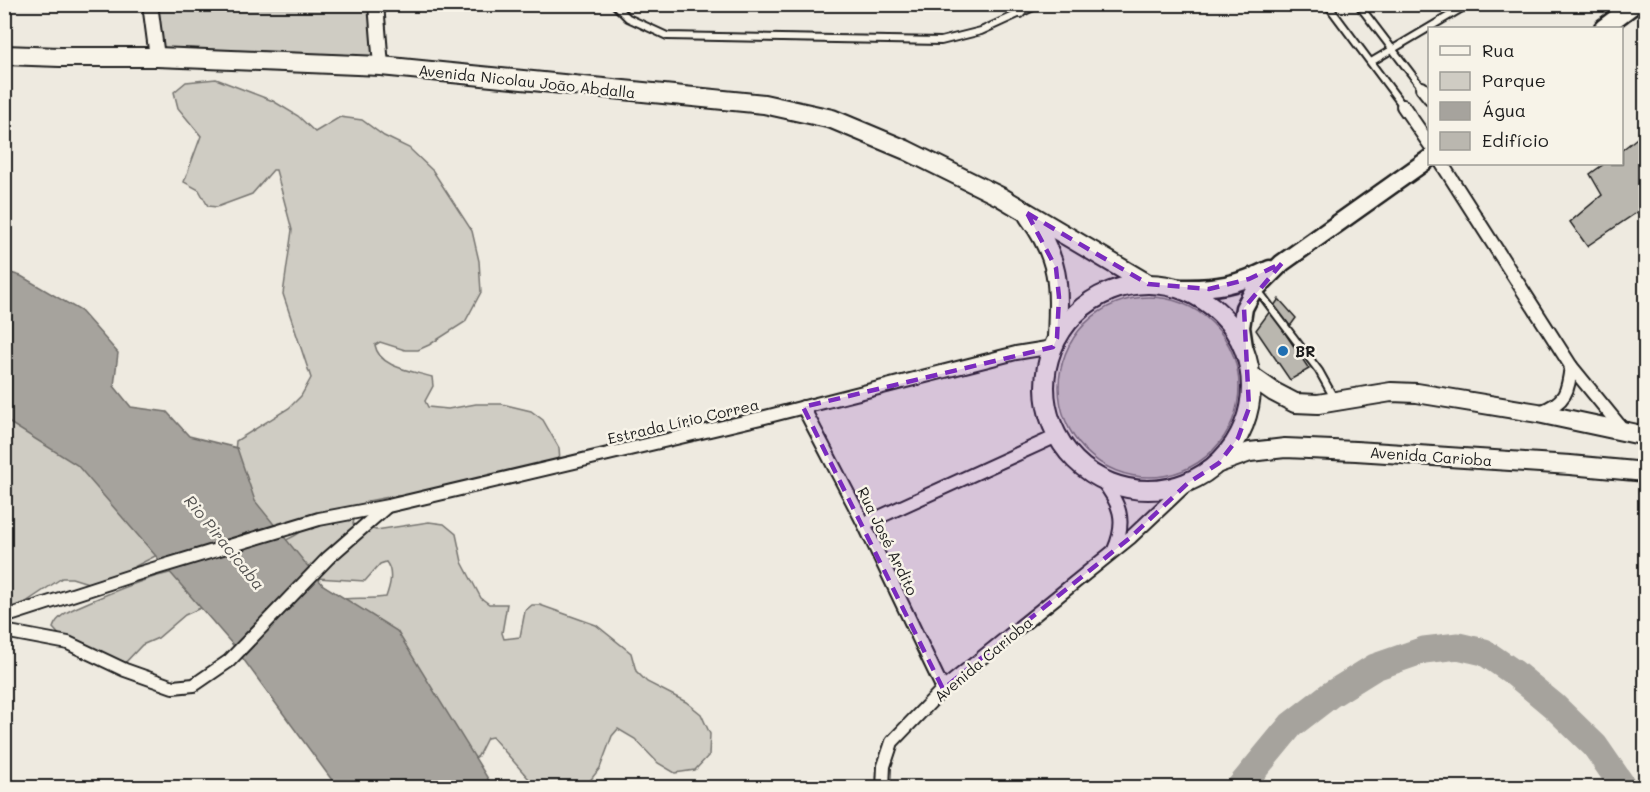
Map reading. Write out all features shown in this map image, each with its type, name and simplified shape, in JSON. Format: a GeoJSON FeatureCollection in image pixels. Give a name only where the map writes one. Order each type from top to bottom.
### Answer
{"type":"FeatureCollection","features":[{"type":"Feature","properties":{"kind":"main road"},"geometry":{"type":"LineString","coordinates":[[1604,27],[1635,4]]}},
{"type":"Feature","properties":{"kind":"main road","name":"Avenida Nicolau João Abdalla"},"geometry":{"type":"LineString","coordinates":[[4,55],[157,57],[381,66],[764,104],[832,119],[906,150],[1001,197],[1148,284]]}},
{"type":"Feature","properties":{"kind":"main road"},"geometry":{"type":"LineString","coordinates":[[1282,263],[1250,279],[1209,289],[1148,284],[1121,287],[1095,298],[1074,315],[1055,343],[1047,369],[1045,392],[1049,414],[1058,436],[1076,460],[1100,478],[1129,488],[1159,490],[1188,483],[1219,463],[1238,438],[1249,408],[1251,376],[1241,327],[1244,308],[1256,288],[1282,263],[1428,159]]}},
{"type":"Feature","properties":{"kind":"main road","name":"Avenida Nicolau João Abdalla"},"geometry":{"type":"LineString","coordinates":[[1027,213],[1041,233],[1056,268],[1059,297],[1055,343]]}},
{"type":"Feature","properties":{"kind":"main road"},"geometry":{"type":"LineString","coordinates":[[1179,288],[1208,303],[1223,317],[1230,325],[1245,353]]}},
{"type":"Feature","properties":{"kind":"main road"},"geometry":{"type":"LineString","coordinates":[[1251,376],[1295,403],[1318,404],[1391,392],[1417,393],[1538,413],[1646,436]]}},
{"type":"Feature","properties":{"kind":"main road","name":"Avenida Carioba"},"geometry":{"type":"LineString","coordinates":[[1219,463],[1250,452],[1285,448],[1570,465],[1646,472]]}},
{"type":"Feature","properties":{"kind":"street"},"geometry":{"type":"LineString","coordinates":[[150,4],[157,57]]}},
{"type":"Feature","properties":{"kind":"street"},"geometry":{"type":"LineString","coordinates":[[376,4],[381,66]]}},
{"type":"Feature","properties":{"kind":"street"},"geometry":{"type":"LineString","coordinates":[[1403,105],[1428,142]]}},
{"type":"Feature","properties":{"kind":"street"},"geometry":{"type":"LineString","coordinates":[[1443,165],[1571,366],[1624,431]]}},
{"type":"Feature","properties":{"kind":"street","name":"Estrada Lírio Correa"},"geometry":{"type":"LineString","coordinates":[[4,617],[319,519],[388,506],[803,407],[1055,343]]}},
{"type":"Feature","properties":{"kind":"street"},"geometry":{"type":"LineString","coordinates":[[1538,413],[1552,408],[1563,399],[1569,388],[1571,366]]}},
{"type":"Feature","properties":{"kind":"street","name":"Rua José Ardito"},"geometry":{"type":"LineString","coordinates":[[803,407],[864,524],[943,689]]}},
{"type":"Feature","properties":{"kind":"street"},"geometry":{"type":"LineString","coordinates":[[864,524],[1058,436]]}},
{"type":"Feature","properties":{"kind":"street"},"geometry":{"type":"LineString","coordinates":[[1100,478],[1115,500],[1121,517],[1120,535],[1113,551]]}},
{"type":"Feature","properties":{"kind":"street","name":"Avenida Carioba"},"geometry":{"type":"LineString","coordinates":[[883,788],[884,766],[892,742],[943,689],[1131,537],[1188,483]]}},
{"type":"Feature","properties":{"kind":"street"},"geometry":{"type":"LineString","coordinates":[[4,631],[68,643],[125,670],[172,687],[194,685],[229,661],[328,558],[388,506]]}},
{"type":"Feature","properties":{"kind":"lane"},"geometry":{"type":"LineString","coordinates":[[614,4],[628,18],[667,36],[941,41],[981,31],[1040,4]]}},
{"type":"Feature","properties":{"kind":"lane"},"geometry":{"type":"LineString","coordinates":[[1014,4],[1021,14]]}},
{"type":"Feature","properties":{"kind":"lane"},"geometry":{"type":"LineString","coordinates":[[1327,4],[1403,105]]}},
{"type":"Feature","properties":{"kind":"lane"},"geometry":{"type":"LineString","coordinates":[[1358,4],[1426,93]]}},
{"type":"Feature","properties":{"kind":"lane"},"geometry":{"type":"LineString","coordinates":[[1430,27],[1469,4]]}},
{"type":"Feature","properties":{"kind":"lane"},"geometry":{"type":"LineString","coordinates":[[1371,62],[1428,28]]}},
{"type":"Feature","properties":{"kind":"lane"},"geometry":{"type":"LineString","coordinates":[[1256,288],[1319,371],[1336,401]]}},
{"type":"Feature","properties":{"kind":"highlighted area"},"geometry":{"type":"Polygon","coordinates":[[[1027,213],[1148,284],[1209,289],[1249,279],[1282,263],[1244,308],[1249,408],[1238,438],[1219,463],[1188,483],[1131,537],[943,689],[803,407],[1053,347],[1057,338],[1059,297],[1056,268],[1027,213]]]}},
{"type":"Feature","properties":{"kind":"green space"},"geometry":{"type":"Polygon","coordinates":[[[149,5],[370,5],[372,58],[157,57],[149,5]]]}},
{"type":"Feature","properties":{"kind":"green space"},"geometry":{"type":"Polygon","coordinates":[[[216,79],[273,101],[298,116],[315,132],[340,117],[362,120],[384,136],[409,148],[433,171],[472,231],[479,261],[481,292],[465,322],[429,345],[418,350],[405,350],[380,342],[375,345],[378,353],[390,364],[432,377],[433,386],[425,401],[428,407],[448,409],[476,404],[502,404],[531,411],[543,420],[559,448],[560,462],[533,473],[518,483],[453,495],[394,496],[368,501],[357,507],[353,524],[376,530],[429,522],[444,524],[456,534],[462,562],[481,598],[489,604],[507,604],[502,633],[504,639],[520,637],[525,611],[532,605],[540,605],[596,625],[631,653],[636,671],[647,682],[686,702],[701,714],[710,734],[709,755],[695,770],[675,773],[658,763],[635,739],[618,729],[612,736],[600,768],[585,787],[537,788],[492,737],[487,738],[478,756],[469,762],[329,601],[386,597],[391,575],[386,562],[380,564],[365,581],[316,578],[205,606],[185,615],[158,638],[142,645],[123,665],[62,638],[53,628],[59,618],[68,612],[121,589],[154,577],[257,550],[293,537],[302,530],[161,553],[105,582],[88,583],[72,578],[62,578],[17,608],[5,611],[4,408],[235,452],[236,441],[289,408],[301,396],[311,378],[283,294],[292,230],[276,170],[273,170],[252,194],[217,207],[208,206],[199,190],[184,182],[201,136],[178,108],[174,92],[186,82],[216,79]]]}},
{"type":"Feature","properties":{"kind":"green space"},"geometry":{"type":"Polygon","coordinates":[[[1149,297],[1183,304],[1199,312],[1213,323],[1224,337],[1232,353],[1239,387],[1232,421],[1224,437],[1213,451],[1199,462],[1183,470],[1149,477],[1115,470],[1099,462],[1085,451],[1074,437],[1066,421],[1059,387],[1066,353],[1074,337],[1085,323],[1099,312],[1115,304],[1149,297]]]}},
{"type":"Feature","properties":{"kind":"water","name":"Rio Piracicaba"},"geometry":{"type":"Polygon","coordinates":[[[4,271],[21,276],[81,311],[118,353],[114,386],[131,407],[167,412],[189,436],[237,448],[255,501],[323,585],[397,631],[493,787],[337,787],[233,645],[77,465],[5,420],[4,271]]]}},
{"type":"Feature","properties":{"kind":"building"},"geometry":{"type":"Polygon","coordinates":[[[1646,131],[1646,206],[1587,246],[1570,222],[1602,195],[1590,174],[1603,165],[1623,165],[1623,149],[1646,131]]]}},
{"type":"Feature","properties":{"kind":"building","name":"BR"},"geometry":{"type":"Polygon","coordinates":[[[1279,299],[1296,318],[1285,333],[1309,369],[1290,380],[1256,330],[1279,299]]]}},
{"type":"Feature","properties":{"kind":"waterway"},"geometry":{"type":"LineString","coordinates":[[1239,788],[1291,725],[1330,695],[1375,667],[1424,650],[1458,646],[1484,652],[1513,672],[1554,706],[1595,746],[1624,788]]}},
{"type":"Feature","properties":{"kind":"place","name":"BR"},"geometry":{"type":"Point","coordinates":[1283,351]}}]}
